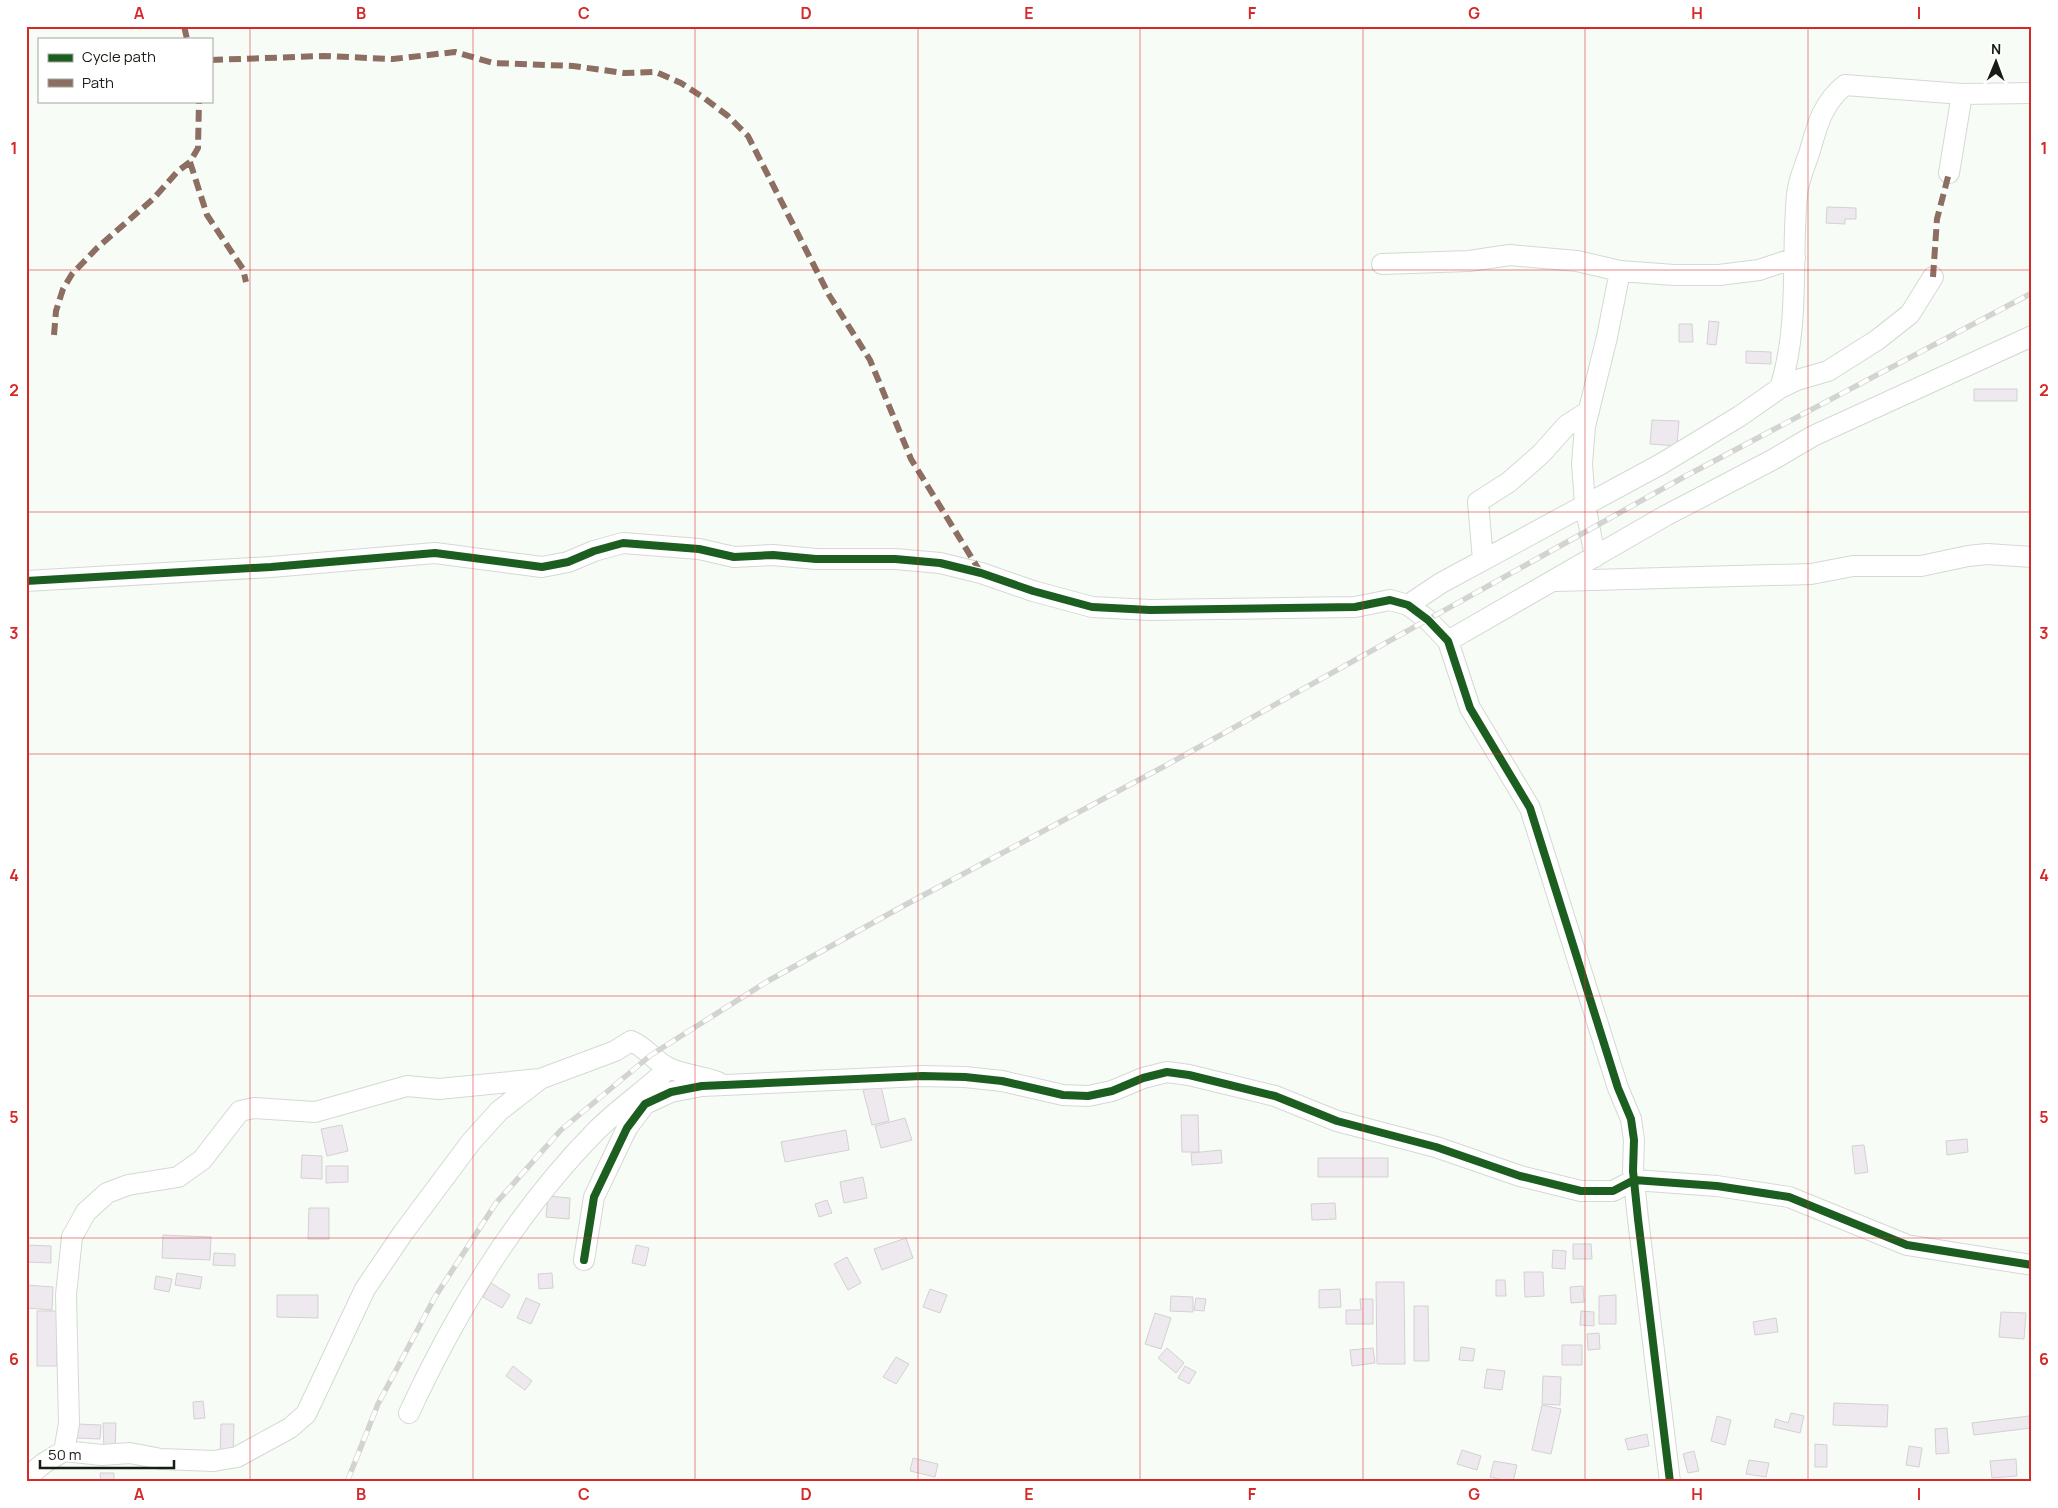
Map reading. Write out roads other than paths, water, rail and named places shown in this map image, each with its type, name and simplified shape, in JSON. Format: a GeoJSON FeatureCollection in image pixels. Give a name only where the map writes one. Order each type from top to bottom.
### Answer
{"type":"FeatureCollection","features":[{"type":"Feature","properties":{"kind":"street"},"geometry":{"type":"LineString","coordinates":[[1780,388],[1785,372],[1794,284],[1797,192],[1818,123],[1832,96],[1845,85],[1962,94],[2032,93]]}},
{"type":"Feature","properties":{"kind":"street"},"geometry":{"type":"LineString","coordinates":[[1949,173],[1962,94]]}},
{"type":"Feature","properties":{"kind":"street"},"geometry":{"type":"LineString","coordinates":[[1382,264],[1469,261],[1510,255],[1577,262],[1620,271],[1674,275],[1718,275],[1760,270],[1795,258]]}},
{"type":"Feature","properties":{"kind":"street"},"geometry":{"type":"LineString","coordinates":[[1594,557],[1584,504],[1582,464],[1589,411],[1607,337],[1620,271]]}},
{"type":"Feature","properties":{"kind":"street"},"geometry":{"type":"LineString","coordinates":[[1408,605],[1441,583],[1661,464],[1740,416],[1780,388],[1797,380],[1828,371],[1877,340],[1910,314],[1932,277]]}},
{"type":"Feature","properties":{"kind":"street"},"geometry":{"type":"LineString","coordinates":[[1448,641],[1594,557],[1812,436],[2032,336]]}},
{"type":"Feature","properties":{"kind":"street"},"geometry":{"type":"LineString","coordinates":[[1483,560],[1478,502],[1509,482],[1541,454],[1567,425],[1589,411]]}},
{"type":"Feature","properties":{"kind":"street"},"geometry":{"type":"LineString","coordinates":[[26,581],[270,567],[435,552],[542,566],[568,562],[594,550],[623,543],[699,549],[734,557],[894,559],[940,563],[981,573],[1034,591],[1092,607],[1150,610],[1355,607],[1390,600],[1408,605],[1428,620],[1448,641],[1470,708],[1530,808],[1616,1080],[1631,1119],[1634,1140],[1634,1180],[1670,1482]]}},
{"type":"Feature","properties":{"kind":"street"},"geometry":{"type":"LineString","coordinates":[[1552,581],[1811,574],[1853,566],[1921,566],[1987,554],[2032,557]]}},
{"type":"Feature","properties":{"kind":"street"},"geometry":{"type":"LineString","coordinates":[[64,1451],[69,1424],[66,1295],[72,1237],[86,1212],[107,1193],[128,1185],[178,1177],[202,1160],[240,1111],[254,1108],[315,1112],[407,1086],[439,1089],[540,1079],[615,1051],[631,1040],[643,1046],[651,1055],[669,1068],[729,1086]]}},
{"type":"Feature","properties":{"kind":"street"},"geometry":{"type":"LineString","coordinates":[[408,1413],[436,1354],[498,1248],[537,1199],[598,1129],[669,1068]]}},
{"type":"Feature","properties":{"kind":"street"},"geometry":{"type":"LineString","coordinates":[[584,1260],[594,1197],[627,1128],[645,1104],[671,1092],[702,1086],[922,1076],[965,1077],[1002,1081],[1063,1095],[1088,1096],[1112,1091],[1143,1078],[1167,1072],[1189,1075],[1275,1096],[1338,1121],[1436,1147],[1520,1176],[1581,1191],[1613,1191],[1634,1180],[1717,1186],[1789,1197],[1907,1245],[2032,1265]]}},
{"type":"Feature","properties":{"kind":"street"},"geometry":{"type":"LineString","coordinates":[[26,1478],[44,1463],[64,1451],[102,1455],[130,1453],[161,1459],[214,1461],[237,1457],[290,1428],[306,1414],[365,1289],[403,1233],[471,1142],[499,1111],[540,1079]]}},
{"type":"Feature","properties":{"kind":"railway"},"geometry":{"type":"LineString","coordinates":[[347,1482],[378,1404],[435,1297],[496,1203],[561,1130],[651,1055],[768,981],[905,905],[1163,767],[1682,478],[2032,293]]}}]}
